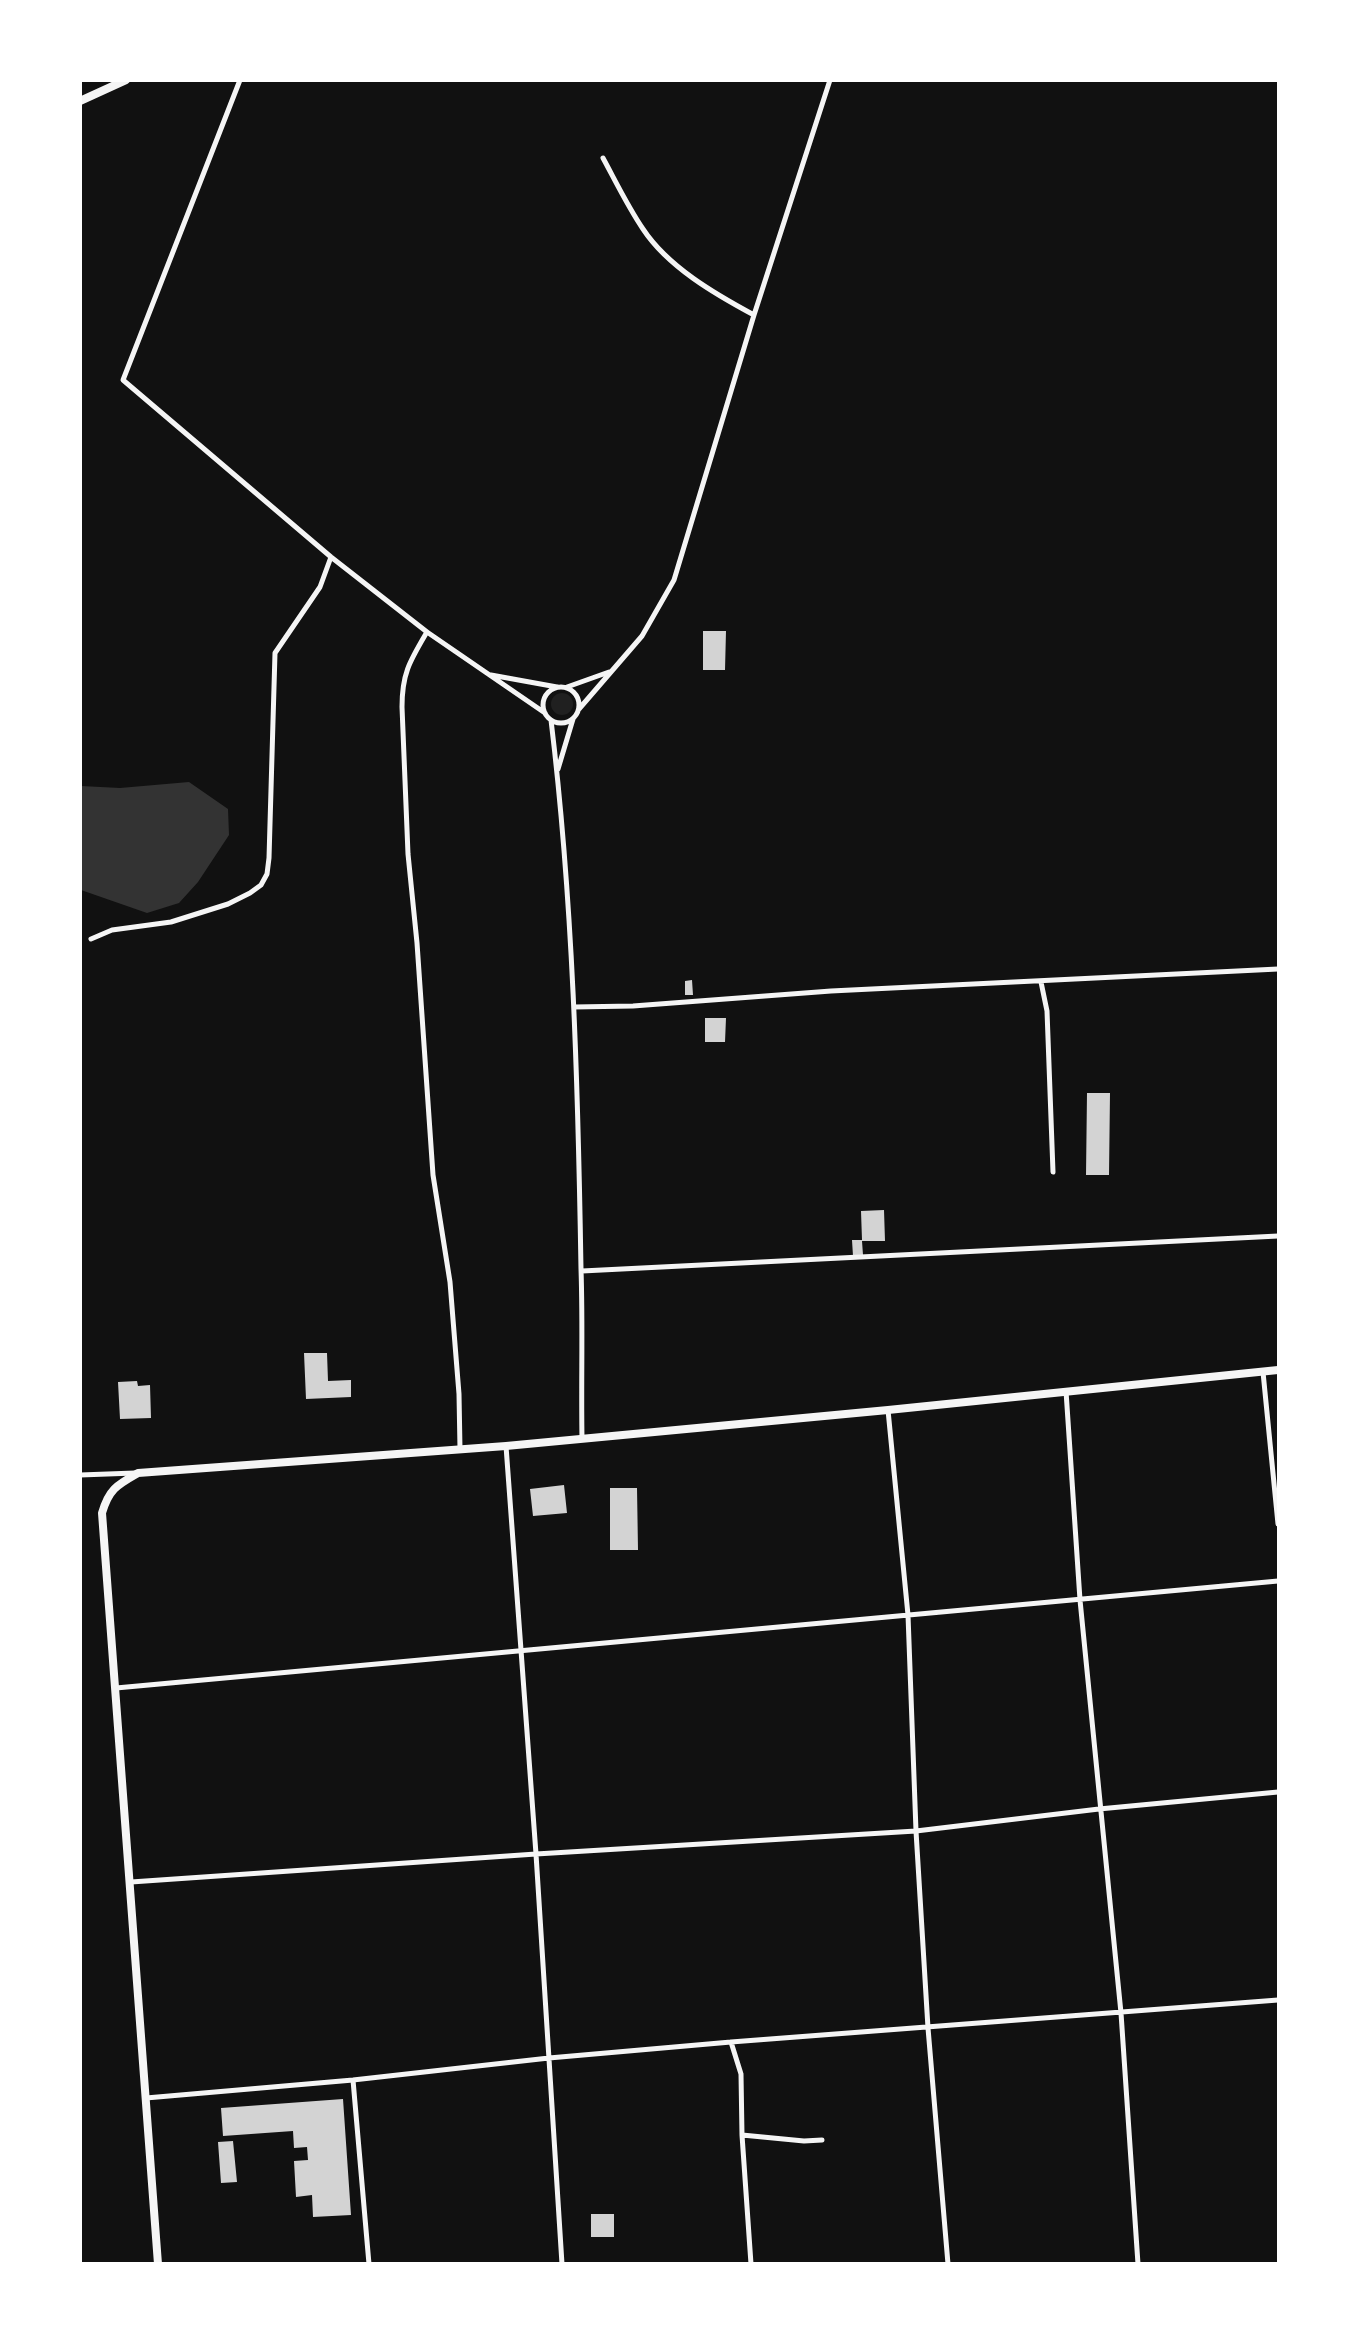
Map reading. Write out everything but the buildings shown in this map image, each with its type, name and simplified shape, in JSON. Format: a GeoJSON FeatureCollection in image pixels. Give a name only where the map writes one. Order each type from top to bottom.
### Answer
{"type":"FeatureCollection","features":[{"type":"Feature","properties":{"kind":"main road"},"geometry":{"type":"LineString","coordinates":[[80,101],[126,80]]}},
{"type":"Feature","properties":{"kind":"main road"},"geometry":{"type":"LineString","coordinates":[[158,2263],[102,1513],[114,1487],[138,1473],[506,1446],[1279,1370]]}},
{"type":"Feature","properties":{"kind":"street"},"geometry":{"type":"LineString","coordinates":[[240,80],[123,380],[331,557],[427,632],[545,713],[551,720],[574,1007],[582,1271],[582,1438]]}},
{"type":"Feature","properties":{"kind":"street"},"geometry":{"type":"LineString","coordinates":[[557,772],[573,719],[579,709],[642,636],[674,580],[754,315],[830,80]]}},
{"type":"Feature","properties":{"kind":"street"},"geometry":{"type":"LineString","coordinates":[[603,158],[644,231],[671,261],[698,283],[754,315]]}},
{"type":"Feature","properties":{"kind":"street"},"geometry":{"type":"LineString","coordinates":[[91,939],[112,930],[171,922],[194,915],[228,904],[261,885],[267,874],[269,858],[270,748],[275,653],[320,587],[331,557]]}},
{"type":"Feature","properties":{"kind":"street"},"geometry":{"type":"LineString","coordinates":[[427,632],[407,666],[402,683],[403,734],[408,854],[418,943],[433,1175],[450,1282],[459,1394],[460,1449]]}},
{"type":"Feature","properties":{"kind":"street"},"geometry":{"type":"LineString","coordinates":[[488,674],[567,687],[612,671]]}},
{"type":"Feature","properties":{"kind":"street"},"geometry":{"type":"LineString","coordinates":[[545,713],[545,697],[557,687]]}},
{"type":"Feature","properties":{"kind":"street"},"geometry":{"type":"LineString","coordinates":[[567,687],[576,693],[579,709]]}},
{"type":"Feature","properties":{"kind":"street"},"geometry":{"type":"LineString","coordinates":[[551,720],[562,723],[573,719]]}},
{"type":"Feature","properties":{"kind":"street"},"geometry":{"type":"LineString","coordinates":[[574,1007],[633,1006],[831,991],[1279,969]]}},
{"type":"Feature","properties":{"kind":"street"},"geometry":{"type":"LineString","coordinates":[[1041,982],[1047,1012],[1053,1172]]}},
{"type":"Feature","properties":{"kind":"street"},"geometry":{"type":"LineString","coordinates":[[582,1271],[1279,1236]]}},
{"type":"Feature","properties":{"kind":"street"},"geometry":{"type":"LineString","coordinates":[[1263,1372],[1279,1524]]}},
{"type":"Feature","properties":{"kind":"street"},"geometry":{"type":"LineString","coordinates":[[1066,1391],[1080,1600],[1121,2013],[1138,2263]]}},
{"type":"Feature","properties":{"kind":"street"},"geometry":{"type":"LineString","coordinates":[[888,1410],[908,1615],[916,1831],[928,2028],[948,2263]]}},
{"type":"Feature","properties":{"kind":"street"},"geometry":{"type":"LineString","coordinates":[[506,1446],[562,2263]]}},
{"type":"Feature","properties":{"kind":"street"},"geometry":{"type":"LineString","coordinates":[[80,1475],[138,1473]]}},
{"type":"Feature","properties":{"kind":"street"},"geometry":{"type":"LineString","coordinates":[[116,1688],[1279,1581]]}},
{"type":"Feature","properties":{"kind":"street"},"geometry":{"type":"LineString","coordinates":[[131,1882],[916,1831],[1099,1809],[1279,1792]]}},
{"type":"Feature","properties":{"kind":"street"},"geometry":{"type":"LineString","coordinates":[[146,2098],[731,2042],[1279,2000]]}},
{"type":"Feature","properties":{"kind":"street"},"geometry":{"type":"LineString","coordinates":[[731,2042],[741,2074],[751,2263]]}},
{"type":"Feature","properties":{"kind":"street"},"geometry":{"type":"LineString","coordinates":[[353,2080],[369,2263]]}},
{"type":"Feature","properties":{"kind":"street"},"geometry":{"type":"LineString","coordinates":[[743,2135],[804,2141],[822,2140]]}},
{"type":"Feature","properties":{"kind":"shaded area"},"geometry":{"type":"Polygon","coordinates":[[[558,693],[566,693],[573,700],[573,708],[566,715],[558,715],[551,708],[551,700],[558,693]]]}},
{"type":"Feature","properties":{"kind":"shaded area"},"geometry":{"type":"Polygon","coordinates":[[[189,782],[228,809],[229,835],[198,882],[179,903],[147,913],[81,890],[81,786],[120,788],[189,782]]]}}]}
